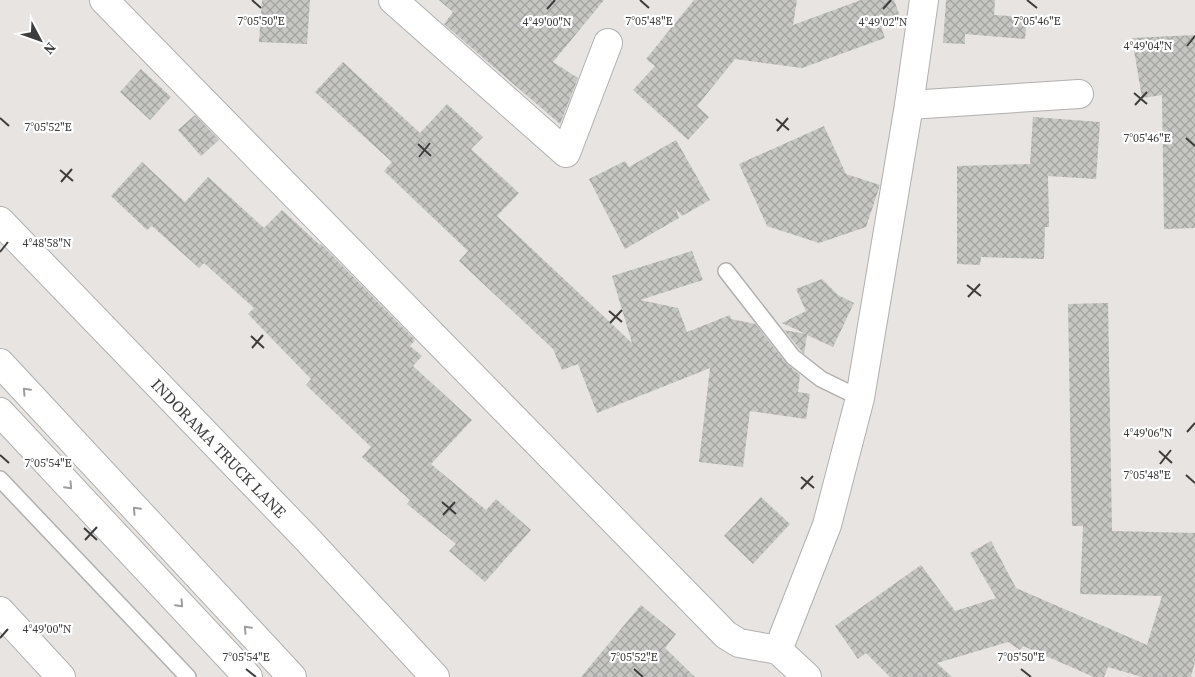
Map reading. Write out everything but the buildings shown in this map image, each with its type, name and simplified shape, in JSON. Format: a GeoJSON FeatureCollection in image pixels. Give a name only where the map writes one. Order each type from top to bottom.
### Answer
{"type":"FeatureCollection","features":[{"type":"Feature","properties":{"kind":"street"},"geometry":{"type":"LineString","coordinates":[[104,0],[726,635],[739,643],[778,650],[807,677]]}},
{"type":"Feature","properties":{"kind":"street"},"geometry":{"type":"LineString","coordinates":[[393,0],[566,154],[608,43]]}},
{"type":"Feature","properties":{"kind":"street"},"geometry":{"type":"LineString","coordinates":[[778,650],[827,525],[860,398],[909,105],[924,0]]}},
{"type":"Feature","properties":{"kind":"street"},"geometry":{"type":"LineString","coordinates":[[909,105],[1079,94]]}},
{"type":"Feature","properties":{"kind":"street","name":"INDORAMA TRUCK LANE"},"geometry":{"type":"LineString","coordinates":[[0,221],[308,540],[434,677]]}},
{"type":"Feature","properties":{"kind":"street"},"geometry":{"type":"LineString","coordinates":[[0,364],[292,677]]}},
{"type":"Feature","properties":{"kind":"street"},"geometry":{"type":"LineString","coordinates":[[0,412],[248,677]]}},
{"type":"Feature","properties":{"kind":"street"},"geometry":{"type":"LineString","coordinates":[[0,611],[61,677]]}},
{"type":"Feature","properties":{"kind":"lane"},"geometry":{"type":"LineString","coordinates":[[726,271],[793,357],[821,379],[860,398]]}},
{"type":"Feature","properties":{"kind":"lane"},"geometry":{"type":"LineString","coordinates":[[0,479],[188,677]]}}]}
